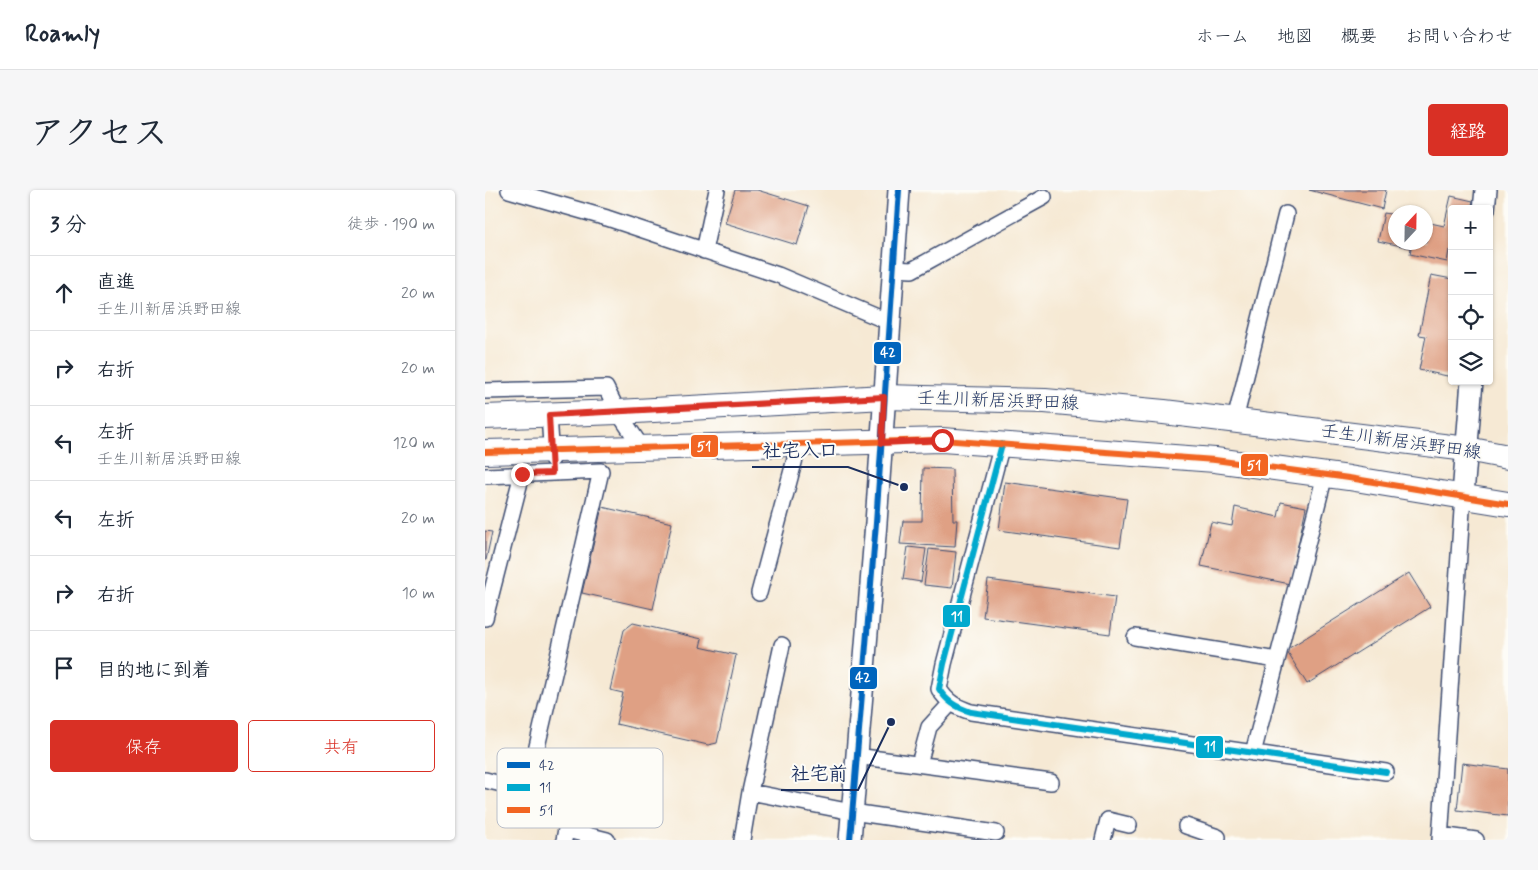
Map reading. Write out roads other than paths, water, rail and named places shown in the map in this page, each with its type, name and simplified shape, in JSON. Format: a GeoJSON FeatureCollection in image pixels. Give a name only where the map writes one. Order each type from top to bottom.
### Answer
{"type":"FeatureCollection","features":[{"type":"Feature","properties":{"kind":"main road","name":"壬生川新居浜野田線"},"geometry":{"type":"LineString","coordinates":[[485,417],[618,412],[884,397],[1045,401],[1235,420],[1467,449],[1508,457]]}},
{"type":"Feature","properties":{"kind":"main road"},"geometry":{"type":"LineString","coordinates":[[485,452],[552,461],[642,448],[942,440],[1215,460],[1463,495],[1508,504]]}},
{"type":"Feature","properties":{"kind":"street"},"geometry":{"type":"LineString","coordinates":[[509,190],[548,196],[607,218],[778,275],[889,322]]}},
{"type":"Feature","properties":{"kind":"street"},"geometry":{"type":"LineString","coordinates":[[704,251],[717,190]]}},
{"type":"Feature","properties":{"kind":"street"},"geometry":{"type":"LineString","coordinates":[[850,840],[882,443],[899,190]]}},
{"type":"Feature","properties":{"kind":"street"},"geometry":{"type":"LineString","coordinates":[[1484,205],[1485,190]]}},
{"type":"Feature","properties":{"kind":"street"},"geometry":{"type":"LineString","coordinates":[[893,269],[912,270],[1044,197]]}},
{"type":"Feature","properties":{"kind":"street"},"geometry":{"type":"LineString","coordinates":[[1235,420],[1286,214]]}},
{"type":"Feature","properties":{"kind":"street"},"geometry":{"type":"LineString","coordinates":[[1472,385],[1440,837],[1476,840]]}},
{"type":"Feature","properties":{"kind":"street"},"geometry":{"type":"LineString","coordinates":[[485,391],[606,388],[618,412],[642,448]]}},
{"type":"Feature","properties":{"kind":"street"},"geometry":{"type":"LineString","coordinates":[[549,415],[552,461]]}},
{"type":"Feature","properties":{"kind":"street"},"geometry":{"type":"LineString","coordinates":[[759,593],[799,444]]}},
{"type":"Feature","properties":{"kind":"street"},"geometry":{"type":"LineString","coordinates":[[1002,444],[939,689],[945,699],[971,712],[1386,772]]}},
{"type":"Feature","properties":{"kind":"street"},"geometry":{"type":"LineString","coordinates":[[485,476],[522,474],[552,461],[601,471],[537,748]]}},
{"type":"Feature","properties":{"kind":"street"},"geometry":{"type":"LineString","coordinates":[[485,618],[522,474]]}},
{"type":"Feature","properties":{"kind":"street"},"geometry":{"type":"LineString","coordinates":[[1253,753],[1325,475]]}},
{"type":"Feature","properties":{"kind":"street"},"geometry":{"type":"LineString","coordinates":[[1135,637],[1277,660]]}},
{"type":"Feature","properties":{"kind":"street"},"geometry":{"type":"LineString","coordinates":[[742,840],[750,792],[782,645]]}},
{"type":"Feature","properties":{"kind":"street"},"geometry":{"type":"LineString","coordinates":[[919,764],[929,727],[951,703]]}},
{"type":"Feature","properties":{"kind":"street"},"geometry":{"type":"LineString","coordinates":[[857,756],[1051,782]]}},
{"type":"Feature","properties":{"kind":"street"},"geometry":{"type":"LineString","coordinates":[[750,792],[852,812],[996,832]]}},
{"type":"Feature","properties":{"kind":"street"},"geometry":{"type":"LineString","coordinates":[[1103,840],[1108,820],[1129,825]]}},
{"type":"Feature","properties":{"kind":"street"},"geometry":{"type":"LineString","coordinates":[[1186,826],[1201,836],[1219,836]]}},
{"type":"Feature","properties":{"kind":"street"},"geometry":{"type":"LineString","coordinates":[[565,835],[607,840]]}},
{"type":"Feature","properties":{"kind":"place","name":"社宅入口"},"geometry":{"type":"Point","coordinates":[904,487]}},
{"type":"Feature","properties":{"kind":"place","name":"社宅前"},"geometry":{"type":"Point","coordinates":[891,722]}}]}
